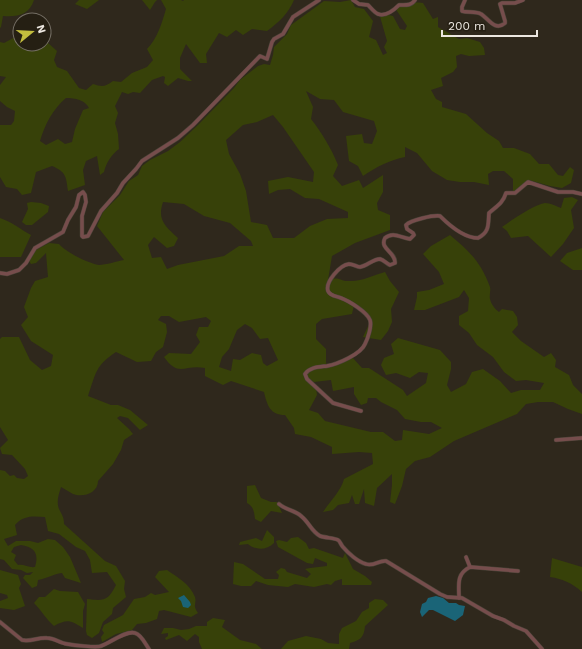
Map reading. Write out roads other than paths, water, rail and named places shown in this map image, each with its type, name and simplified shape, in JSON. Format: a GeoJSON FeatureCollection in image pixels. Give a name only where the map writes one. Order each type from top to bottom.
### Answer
{"type":"FeatureCollection","features":[{"type":"Feature","properties":{"kind":"street"},"geometry":{"type":"LineString","coordinates":[[0,273],[7,274],[19,270],[26,263],[35,248],[63,232],[76,207],[79,195],[83,192],[86,194],[86,198],[82,216],[82,236],[88,236],[101,211],[117,193],[122,183],[142,161],[178,138],[193,125],[253,64],[257,58],[260,56],[267,59],[272,42],[274,39],[283,34],[293,17],[319,0]]}},
{"type":"Feature","properties":{"kind":"street"},"geometry":{"type":"LineString","coordinates":[[353,0],[359,4],[368,5],[376,14],[380,15],[390,12],[399,5],[412,4],[415,0]]}},
{"type":"Feature","properties":{"kind":"street"},"geometry":{"type":"LineString","coordinates":[[465,0],[462,11],[481,14],[489,22],[495,25],[505,23],[505,18],[500,4],[515,3],[523,0]]}},
{"type":"Feature","properties":{"kind":"street"},"geometry":{"type":"LineString","coordinates":[[361,411],[333,403],[304,374],[311,369],[340,363],[363,348],[365,344],[370,326],[369,318],[349,302],[331,295],[328,290],[330,280],[342,266],[349,264],[361,267],[378,259],[382,259],[390,265],[393,265],[395,263],[395,258],[386,248],[384,244],[385,238],[392,235],[410,239],[414,235],[407,229],[406,225],[408,222],[418,221],[431,216],[440,216],[448,224],[468,237],[478,238],[486,232],[489,224],[489,213],[500,205],[506,193],[515,193],[528,182],[558,192],[573,192],[582,194]]}},
{"type":"Feature","properties":{"kind":"street"},"geometry":{"type":"LineString","coordinates":[[556,440],[582,438]]}},
{"type":"Feature","properties":{"kind":"street"},"geometry":{"type":"LineString","coordinates":[[280,504],[284,508],[302,516],[312,529],[321,536],[328,539],[336,538],[339,540],[349,553],[366,564],[372,565],[386,561],[440,594],[447,597],[459,598],[526,631],[542,649]]}},
{"type":"Feature","properties":{"kind":"street"},"geometry":{"type":"LineString","coordinates":[[466,557],[470,567]]}},
{"type":"Feature","properties":{"kind":"street"},"geometry":{"type":"LineString","coordinates":[[459,598],[458,580],[460,574],[470,567],[518,571]]}},
{"type":"Feature","properties":{"kind":"street"},"geometry":{"type":"LineString","coordinates":[[0,622],[22,640],[26,641],[46,638],[68,644],[95,648],[125,635],[135,633],[138,634],[149,649]]}},
{"type":"Feature","properties":{"kind":"water"},"geometry":{"type":"Polygon","coordinates":[[[184,595],[191,605],[188,608],[183,607],[178,598],[184,595]]]}},
{"type":"Feature","properties":{"kind":"water"},"geometry":{"type":"Polygon","coordinates":[[[436,596],[443,598],[449,603],[456,603],[465,606],[463,615],[455,621],[433,610],[429,610],[422,617],[420,612],[422,604],[426,602],[428,598],[436,596]]]}}]}
